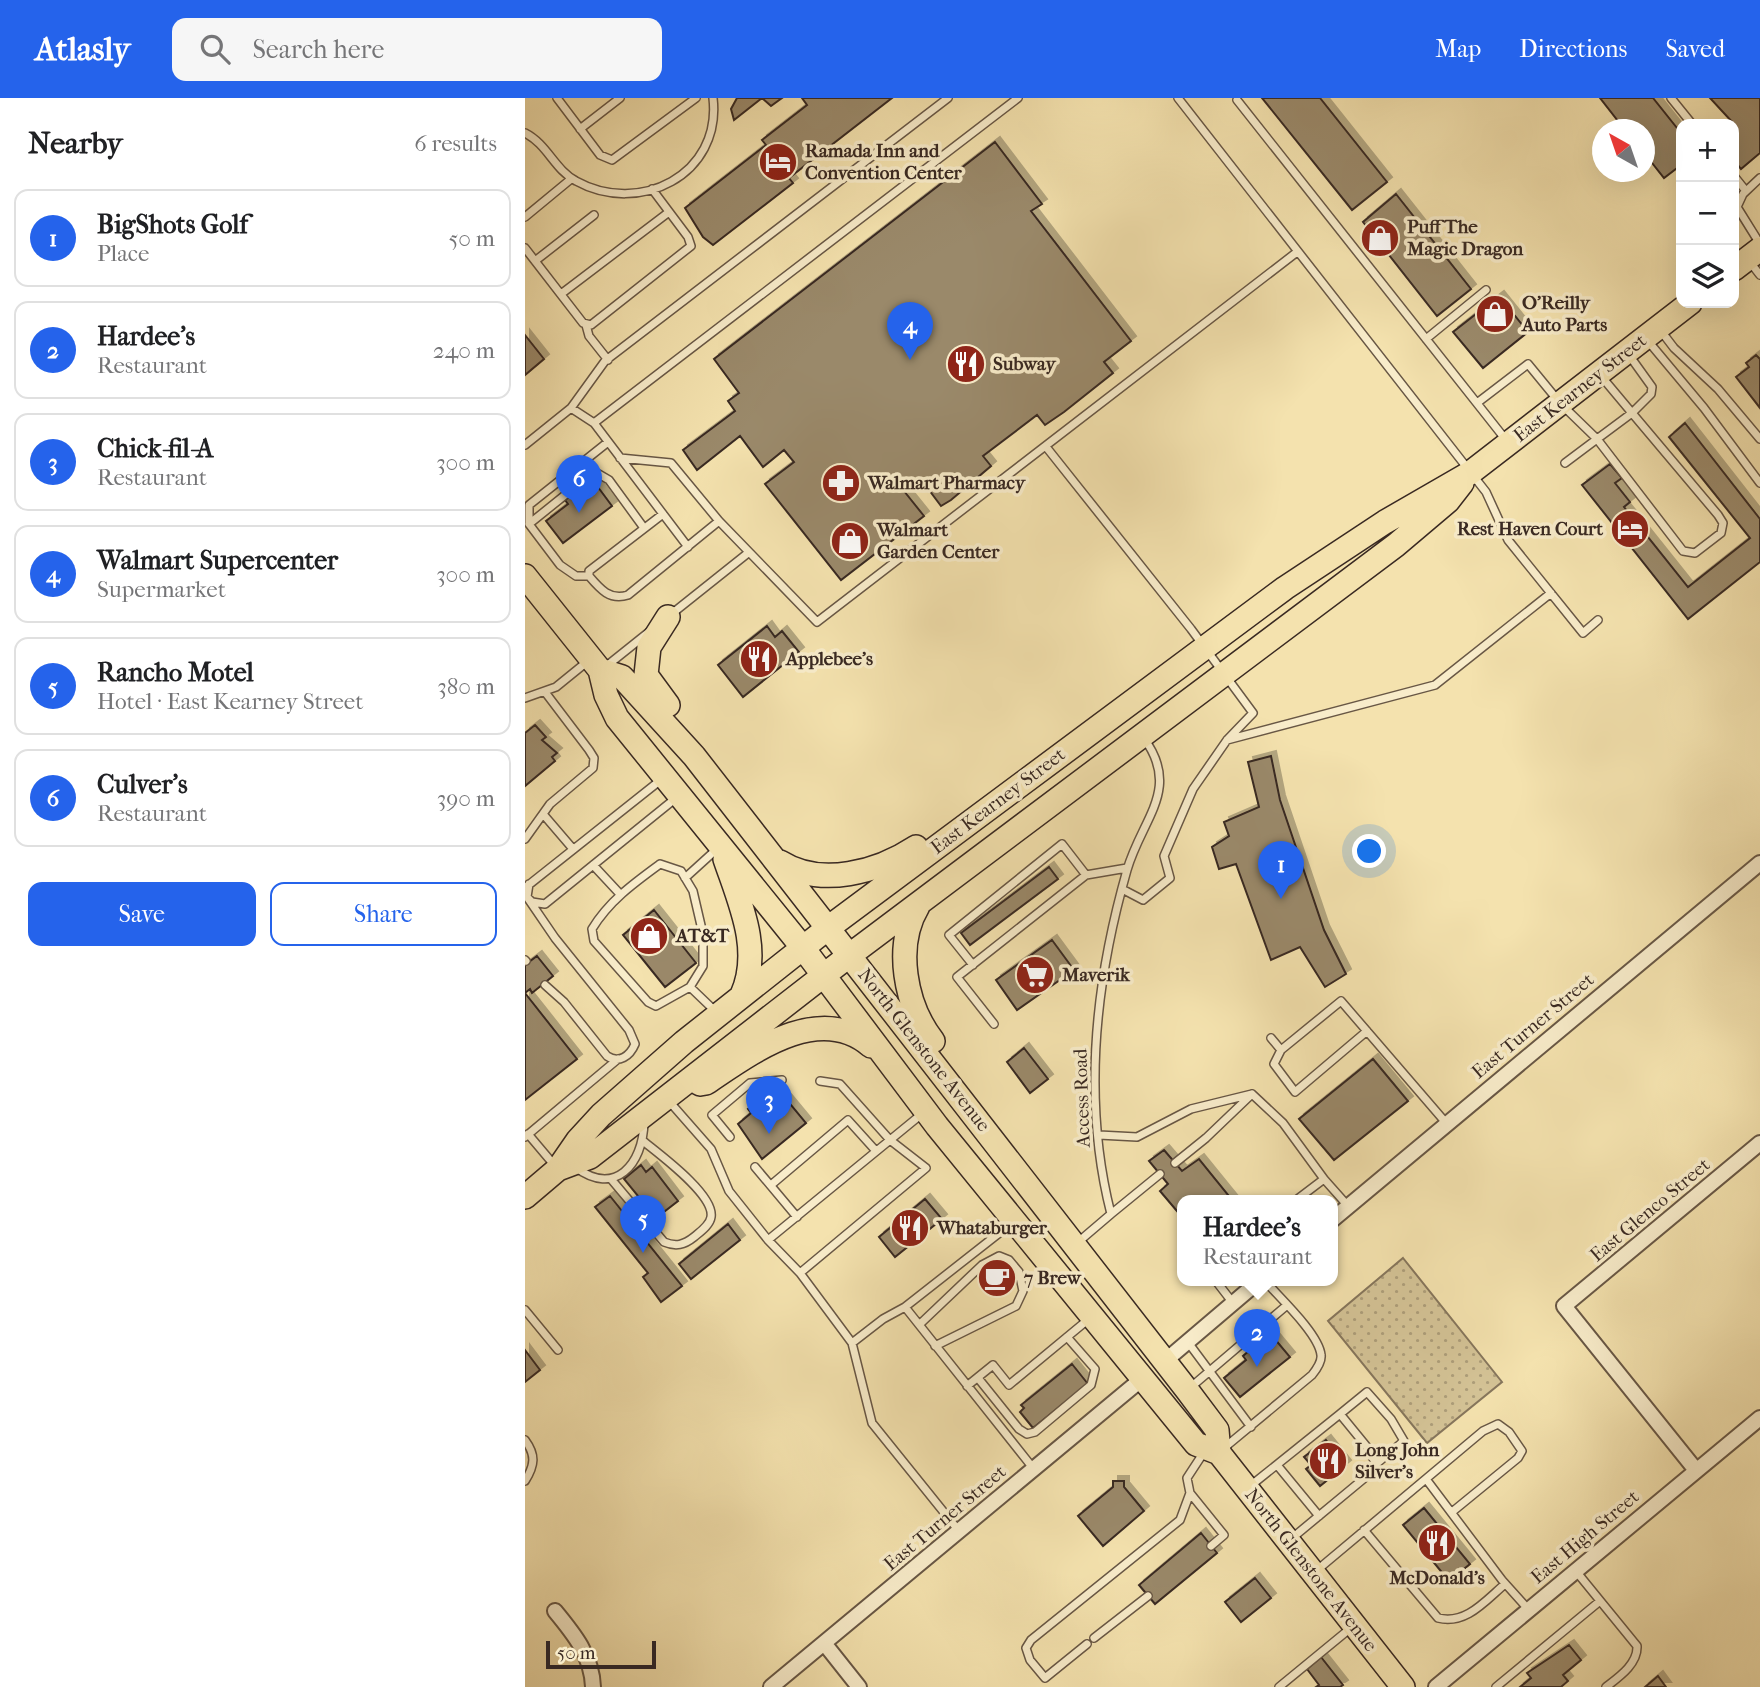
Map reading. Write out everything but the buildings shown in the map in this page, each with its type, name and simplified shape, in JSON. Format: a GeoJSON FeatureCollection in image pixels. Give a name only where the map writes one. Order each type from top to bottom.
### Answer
{"type":"FeatureCollection","features":[{"type":"Feature","properties":{"kind":"main road","name":"East Kearney Street"},"geometry":{"type":"LineString","coordinates":[[562,1168],[578,1140],[601,1115],[718,1014],[828,928],[1204,647],[1385,522],[1470,473],[1683,308]]}},
{"type":"Feature","properties":{"kind":"main road","name":"East Kearney Street"},"geometry":{"type":"LineString","coordinates":[[525,1197],[562,1168],[590,1157],[850,955],[1396,545],[1448,501],[1470,473]]}},
{"type":"Feature","properties":{"kind":"main road","name":"North Glenstone Avenue"},"geometry":{"type":"LineString","coordinates":[[525,576],[596,664],[617,718],[803,948],[1014,1222],[1143,1378],[1158,1381],[1214,1444],[1403,1687]]}},
{"type":"Feature","properties":{"kind":"main road"},"geometry":{"type":"LineString","coordinates":[[668,617],[649,647],[646,675],[650,684],[692,736],[719,788]]}},
{"type":"Feature","properties":{"kind":"main road","name":"North Glenstone Avenue"},"geometry":{"type":"LineString","coordinates":[[596,664],[622,677],[652,707],[719,788],[1187,1390],[1214,1444]]}},
{"type":"Feature","properties":{"kind":"main road"},"geometry":{"type":"LineString","coordinates":[[774,859],[799,872],[811,874],[852,873],[888,863],[926,840],[1077,725],[1172,670]]}},
{"type":"Feature","properties":{"kind":"main road"},"geometry":{"type":"LineString","coordinates":[[721,846],[749,936],[750,973],[742,995]]}},
{"type":"Feature","properties":{"kind":"main road"},"geometry":{"type":"LineString","coordinates":[[920,904],[908,923],[904,941],[906,972],[918,1020],[1025,1160],[1055,1220]]}},
{"type":"Feature","properties":{"kind":"main road"},"geometry":{"type":"LineString","coordinates":[[671,1092],[706,1083],[767,1043],[812,1030],[851,1033],[887,1059]]}},
{"type":"Feature","properties":{"kind":"main road"},"geometry":{"type":"LineString","coordinates":[[1071,1289],[1091,1293],[1143,1354],[1155,1361],[1165,1361]]}},
{"type":"Feature","properties":{"kind":"street","name":"East Turner Street"},"geometry":{"type":"LineString","coordinates":[[1338,1215],[1760,863]]}},
{"type":"Feature","properties":{"kind":"street","name":"East Glenco Street"},"geometry":{"type":"LineString","coordinates":[[1695,1469],[1564,1306],[1760,1143]]}},
{"type":"Feature","properties":{"kind":"street"},"geometry":{"type":"LineString","coordinates":[[1165,1361],[1253,1286]]}},
{"type":"Feature","properties":{"kind":"street","name":"East Turner Street"},"geometry":{"type":"LineString","coordinates":[[771,1687],[1143,1378]]}},
{"type":"Feature","properties":{"kind":"street","name":"East High Street"},"geometry":{"type":"LineString","coordinates":[[1436,1687],[1695,1469],[1760,1418]]}},
{"type":"Feature","properties":{"kind":"street"},"geometry":{"type":"LineString","coordinates":[[555,1611],[579,1641],[592,1671],[593,1687]]}},
{"type":"Feature","properties":{"kind":"street"},"geometry":{"type":"LineString","coordinates":[[824,1643],[859,1687]]}},
{"type":"Feature","properties":{"kind":"lane"},"geometry":{"type":"LineString","coordinates":[[557,98],[600,155],[612,160],[696,98]]}},
{"type":"Feature","properties":{"kind":"lane"},"geometry":{"type":"LineString","coordinates":[[580,129],[620,98]]}},
{"type":"Feature","properties":{"kind":"lane"},"geometry":{"type":"LineString","coordinates":[[525,133],[541,144],[571,179],[611,193],[652,189],[685,172],[705,153],[715,124],[713,98]]}},
{"type":"Feature","properties":{"kind":"lane"},"geometry":{"type":"LineString","coordinates":[[525,445],[571,408],[608,360],[948,98]]}},
{"type":"Feature","properties":{"kind":"lane"},"geometry":{"type":"LineString","coordinates":[[594,423],[1018,98]]}},
{"type":"Feature","properties":{"kind":"lane"},"geometry":{"type":"LineString","coordinates":[[1178,98],[1486,492],[1508,540],[1583,633],[1598,620]]}},
{"type":"Feature","properties":{"kind":"lane"},"geometry":{"type":"LineString","coordinates":[[1671,98],[1688,119]]}},
{"type":"Feature","properties":{"kind":"lane"},"geometry":{"type":"LineString","coordinates":[[1237,100],[1508,443]]}},
{"type":"Feature","properties":{"kind":"lane"},"geometry":{"type":"LineString","coordinates":[[525,217],[571,179]]}},
{"type":"Feature","properties":{"kind":"lane"},"geometry":{"type":"LineString","coordinates":[[1752,259],[1737,207],[1746,191],[1759,181]]}},
{"type":"Feature","properties":{"kind":"lane"},"geometry":{"type":"LineString","coordinates":[[1739,182],[1746,191]]}},
{"type":"Feature","properties":{"kind":"lane"},"geometry":{"type":"LineString","coordinates":[[586,325],[591,325],[688,251],[691,242],[652,189]]}},
{"type":"Feature","properties":{"kind":"lane"},"geometry":{"type":"LineString","coordinates":[[561,294],[669,212]]}},
{"type":"Feature","properties":{"kind":"lane"},"geometry":{"type":"LineString","coordinates":[[535,261],[594,215]]}},
{"type":"Feature","properties":{"kind":"lane"},"geometry":{"type":"LineString","coordinates":[[525,248],[586,325],[589,336],[608,360]]}},
{"type":"Feature","properties":{"kind":"lane"},"geometry":{"type":"LineString","coordinates":[[620,458],[671,463],[748,553],[817,622],[1047,448],[1297,252]]}},
{"type":"Feature","properties":{"kind":"lane"},"geometry":{"type":"LineString","coordinates":[[1426,339],[1486,290]]}},
{"type":"Feature","properties":{"kind":"lane"},"geometry":{"type":"LineString","coordinates":[[1652,332],[1674,348],[1718,389],[1760,439]]}},
{"type":"Feature","properties":{"kind":"lane"},"geometry":{"type":"LineString","coordinates":[[1652,332],[1760,483]]}},
{"type":"Feature","properties":{"kind":"lane"},"geometry":{"type":"LineString","coordinates":[[1565,463],[1632,413],[1651,394],[1652,387],[1627,352]]}},
{"type":"Feature","properties":{"kind":"lane"},"geometry":{"type":"LineString","coordinates":[[1477,403],[1528,363],[1560,403],[1597,439],[1677,544],[1688,553],[1701,550],[1721,533],[1723,523],[1718,514],[1599,373]]}},
{"type":"Feature","properties":{"kind":"lane"},"geometry":{"type":"LineString","coordinates":[[571,408],[594,423],[688,547]]}},
{"type":"Feature","properties":{"kind":"lane"},"geometry":{"type":"LineString","coordinates":[[589,576],[567,573],[529,524],[529,505],[608,442]]}},
{"type":"Feature","properties":{"kind":"lane"},"geometry":{"type":"LineString","coordinates":[[1047,448],[1253,713],[1227,740],[1193,789],[1164,856],[1170,878],[1143,900],[1122,889]]}},
{"type":"Feature","properties":{"kind":"lane"},"geometry":{"type":"LineString","coordinates":[[529,524],[590,475],[597,474],[609,480],[644,528]]}},
{"type":"Feature","properties":{"kind":"lane"},"geometry":{"type":"LineString","coordinates":[[663,514],[589,570],[589,576],[602,592],[619,598],[628,595],[719,521]]}},
{"type":"Feature","properties":{"kind":"lane"},"geometry":{"type":"LineString","coordinates":[[525,698],[557,687],[596,664],[668,617],[748,553]]}},
{"type":"Feature","properties":{"kind":"lane"},"geometry":{"type":"LineString","coordinates":[[1227,740],[1435,685],[1551,593]]}},
{"type":"Feature","properties":{"kind":"lane"},"geometry":{"type":"LineString","coordinates":[[525,839],[543,814],[587,775],[594,758],[545,692]]}},
{"type":"Feature","properties":{"kind":"lane","name":"Access Road"},"geometry":{"type":"LineString","coordinates":[[1111,1214],[1103,1183],[1093,1070],[1100,982],[1127,868],[1162,784],[1159,766],[1142,737]]}},
{"type":"Feature","properties":{"kind":"lane"},"geometry":{"type":"LineString","coordinates":[[644,1114],[643,1142],[634,1162],[611,1179],[590,1178],[562,1168],[527,1136],[632,1050],[634,1038],[546,925],[527,897],[527,886],[665,776]]}},
{"type":"Feature","properties":{"kind":"lane"},"geometry":{"type":"LineString","coordinates":[[527,897],[537,904],[545,904],[680,795]]}},
{"type":"Feature","properties":{"kind":"lane"},"geometry":{"type":"LineString","coordinates":[[543,814],[573,849]]}},
{"type":"Feature","properties":{"kind":"lane"},"geometry":{"type":"LineString","coordinates":[[973,965],[949,935],[1062,844],[1086,875]]}},
{"type":"Feature","properties":{"kind":"lane"},"geometry":{"type":"LineString","coordinates":[[685,878],[721,846]]}},
{"type":"Feature","properties":{"kind":"lane"},"geometry":{"type":"LineString","coordinates":[[660,864],[681,871],[685,878],[693,891],[703,934],[703,966],[690,987],[656,1006],[648,1002],[594,941],[592,929],[620,894],[660,864]]}},
{"type":"Feature","properties":{"kind":"lane"},"geometry":{"type":"LineString","coordinates":[[593,865],[620,894]]}},
{"type":"Feature","properties":{"kind":"lane"},"geometry":{"type":"LineString","coordinates":[[994,1024],[957,977],[1086,875],[1127,868]]}},
{"type":"Feature","properties":{"kind":"lane"},"geometry":{"type":"LineString","coordinates":[[545,985],[564,1002],[607,1056],[618,1059]]}},
{"type":"Feature","properties":{"kind":"lane"},"geometry":{"type":"LineString","coordinates":[[690,987],[718,1014]]}},
{"type":"Feature","properties":{"kind":"lane"},"geometry":{"type":"LineString","coordinates":[[1367,1031],[1295,1092],[1274,1065],[1281,1050],[1341,1001],[1367,1031],[1447,1125]]}},
{"type":"Feature","properties":{"kind":"lane"},"geometry":{"type":"LineString","coordinates":[[1271,1038],[1281,1050]]}},
{"type":"Feature","properties":{"kind":"lane"},"geometry":{"type":"LineString","coordinates":[[730,1137],[712,1115],[750,1083],[782,1080]]}},
{"type":"Feature","properties":{"kind":"lane"},"geometry":{"type":"LineString","coordinates":[[800,1273],[926,1168],[890,1140],[840,1084],[820,1081]]}},
{"type":"Feature","properties":{"kind":"lane"},"geometry":{"type":"LineString","coordinates":[[671,1092],[711,1149],[729,1191],[768,1240],[800,1273],[852,1343],[872,1423],[959,1531]]}},
{"type":"Feature","properties":{"kind":"lane"},"geometry":{"type":"LineString","coordinates":[[1099,1135],[1137,1138],[1191,1109],[1252,1094]]}},
{"type":"Feature","properties":{"kind":"lane"},"geometry":{"type":"LineString","coordinates":[[1175,1163],[1252,1094]]}},
{"type":"Feature","properties":{"kind":"lane"},"geometry":{"type":"LineString","coordinates":[[1252,1094],[1283,1123],[1324,1179],[1349,1207]]}},
{"type":"Feature","properties":{"kind":"lane"},"geometry":{"type":"LineString","coordinates":[[768,1240],[926,1110]]}},
{"type":"Feature","properties":{"kind":"lane"},"geometry":{"type":"LineString","coordinates":[[771,1185],[848,1120],[876,1151]]}},
{"type":"Feature","properties":{"kind":"lane"},"geometry":{"type":"LineString","coordinates":[[611,1179],[664,1242],[673,1246],[682,1245],[707,1226],[711,1217],[710,1208],[700,1192],[643,1142]]}},
{"type":"Feature","properties":{"kind":"lane"},"geometry":{"type":"LineString","coordinates":[[755,1167],[797,1217]]}},
{"type":"Feature","properties":{"kind":"lane"},"geometry":{"type":"LineString","coordinates":[[1074,1245],[1160,1174]]}},
{"type":"Feature","properties":{"kind":"lane"},"geometry":{"type":"LineString","coordinates":[[1303,1195],[1324,1179]]}},
{"type":"Feature","properties":{"kind":"lane"},"geometry":{"type":"LineString","coordinates":[[852,1343],[883,1319],[905,1307],[1014,1222]]}},
{"type":"Feature","properties":{"kind":"lane"},"geometry":{"type":"LineString","coordinates":[[919,1324],[982,1265],[999,1256],[1009,1260],[1019,1272],[1023,1291],[1016,1306],[935,1346]]}},
{"type":"Feature","properties":{"kind":"lane"},"geometry":{"type":"LineString","coordinates":[[1220,1286],[1233,1303]]}},
{"type":"Feature","properties":{"kind":"lane"},"geometry":{"type":"LineString","coordinates":[[1211,1546],[1224,1535],[1190,1493],[1187,1478],[1195,1462],[1214,1444],[1251,1427],[1312,1375],[1321,1362],[1322,1354],[1306,1328],[1269,1286]]}},
{"type":"Feature","properties":{"kind":"lane"},"geometry":{"type":"LineString","coordinates":[[1187,1390],[1286,1306]]}},
{"type":"Feature","properties":{"kind":"lane"},"geometry":{"type":"LineString","coordinates":[[905,1307],[1034,1469]]}},
{"type":"Feature","properties":{"kind":"lane"},"geometry":{"type":"LineString","coordinates":[[525,1310],[558,1350]]}},
{"type":"Feature","properties":{"kind":"lane"},"geometry":{"type":"LineString","coordinates":[[967,1386],[993,1365],[1010,1385],[1093,1316]]}},
{"type":"Feature","properties":{"kind":"lane"},"geometry":{"type":"LineString","coordinates":[[978,1378],[1019,1429],[1027,1434],[1035,1432],[1091,1385],[1094,1377],[1095,1369],[1067,1337]]}},
{"type":"Feature","properties":{"kind":"lane"},"geometry":{"type":"LineString","coordinates":[[1187,1341],[1251,1427]]}},
{"type":"Feature","properties":{"kind":"lane"},"geometry":{"type":"LineString","coordinates":[[1247,1489],[1367,1392],[1391,1419],[1404,1441],[1375,1464],[1373,1471],[1287,1541]]}},
{"type":"Feature","properties":{"kind":"lane"},"geometry":{"type":"LineString","coordinates":[[1340,1414],[1367,1447],[1375,1464]]}},
{"type":"Feature","properties":{"kind":"lane"},"geometry":{"type":"LineString","coordinates":[[1313,1573],[1483,1431],[1498,1424],[1509,1432],[1522,1451],[1518,1458],[1452,1512]]}},
{"type":"Feature","properties":{"kind":"lane"},"geometry":{"type":"LineString","coordinates":[[525,1440],[533,1453],[534,1463],[525,1481]]}},
{"type":"Feature","properties":{"kind":"lane"},"geometry":{"type":"LineString","coordinates":[[1277,1465],[1319,1516]]}},
{"type":"Feature","properties":{"kind":"lane"},"geometry":{"type":"LineString","coordinates":[[1426,1479],[1505,1584],[1528,1609]]}},
{"type":"Feature","properties":{"kind":"lane"},"geometry":{"type":"LineString","coordinates":[[1087,1644],[1045,1678],[1030,1660],[1026,1648],[1031,1640],[1180,1520],[1190,1493]]}},
{"type":"Feature","properties":{"kind":"lane"},"geometry":{"type":"LineString","coordinates":[[1364,1530],[1438,1618],[1450,1621],[1463,1618],[1505,1584]]}},
{"type":"Feature","properties":{"kind":"lane"},"geometry":{"type":"LineString","coordinates":[[1575,1570],[1637,1646],[1637,1655],[1606,1687]]}},
{"type":"Feature","properties":{"kind":"lane"},"geometry":{"type":"LineString","coordinates":[[1094,1638],[1148,1596]]}},
{"type":"Feature","properties":{"kind":"lane"},"geometry":{"type":"LineString","coordinates":[[1496,1687],[1600,1601]]}},
{"type":"Feature","properties":{"kind":"lane"},"geometry":{"type":"LineString","coordinates":[[1279,1687],[1354,1625]]}},
{"type":"Feature","properties":{"kind":"shaded area"},"geometry":{"type":"Polygon","coordinates":[[[1403,1258],[1502,1382],[1427,1443],[1328,1321],[1403,1258]]]}},
{"type":"Feature","properties":{"kind":"place","name":"Ramada Inn and Convention Center"},"geometry":{"type":"Point","coordinates":[778,162]}},
{"type":"Feature","properties":{"kind":"place","name":"Puff The Magic Dragon"},"geometry":{"type":"Point","coordinates":[1380,238]}},
{"type":"Feature","properties":{"kind":"place","name":"O'Reilly Auto Parts"},"geometry":{"type":"Point","coordinates":[1495,314]}},
{"type":"Feature","properties":{"kind":"place","name":"Walmart Supercenter"},"geometry":{"type":"Point","coordinates":[910,360]}},
{"type":"Feature","properties":{"kind":"place","name":"Subway"},"geometry":{"type":"Point","coordinates":[966,364]}},
{"type":"Feature","properties":{"kind":"place","name":"Walmart Pharmacy"},"geometry":{"type":"Point","coordinates":[841,483]}},
{"type":"Feature","properties":{"kind":"place","name":"Culver's"},"geometry":{"type":"Point","coordinates":[579,513]}},
{"type":"Feature","properties":{"kind":"place","name":"Rest Haven Court"},"geometry":{"type":"Point","coordinates":[1630,529]}},
{"type":"Feature","properties":{"kind":"place","name":"Walmart Garden Center"},"geometry":{"type":"Point","coordinates":[850,541]}},
{"type":"Feature","properties":{"kind":"place","name":"Applebee's"},"geometry":{"type":"Point","coordinates":[759,659]}},
{"type":"Feature","properties":{"kind":"place","name":"BigShots Golf"},"geometry":{"type":"Point","coordinates":[1281,899]}},
{"type":"Feature","properties":{"kind":"place","name":"AT&T"},"geometry":{"type":"Point","coordinates":[649,936]}},
{"type":"Feature","properties":{"kind":"place","name":"Maverik"},"geometry":{"type":"Point","coordinates":[1035,975]}},
{"type":"Feature","properties":{"kind":"place","name":"Chick-fil-A"},"geometry":{"type":"Point","coordinates":[769,1134]}},
{"type":"Feature","properties":{"kind":"place","name":"Whataburger"},"geometry":{"type":"Point","coordinates":[910,1228]}},
{"type":"Feature","properties":{"kind":"place","name":"Rancho Motel"},"geometry":{"type":"Point","coordinates":[643,1253]}},
{"type":"Feature","properties":{"kind":"place","name":"7 Brew"},"geometry":{"type":"Point","coordinates":[997,1278]}},
{"type":"Feature","properties":{"kind":"place","name":"Hardee's"},"geometry":{"type":"Point","coordinates":[1257,1367]}},
{"type":"Feature","properties":{"kind":"place","name":"Long John Silver's"},"geometry":{"type":"Point","coordinates":[1328,1461]}},
{"type":"Feature","properties":{"kind":"place","name":"McDonald's"},"geometry":{"type":"Point","coordinates":[1437,1543]}}]}
